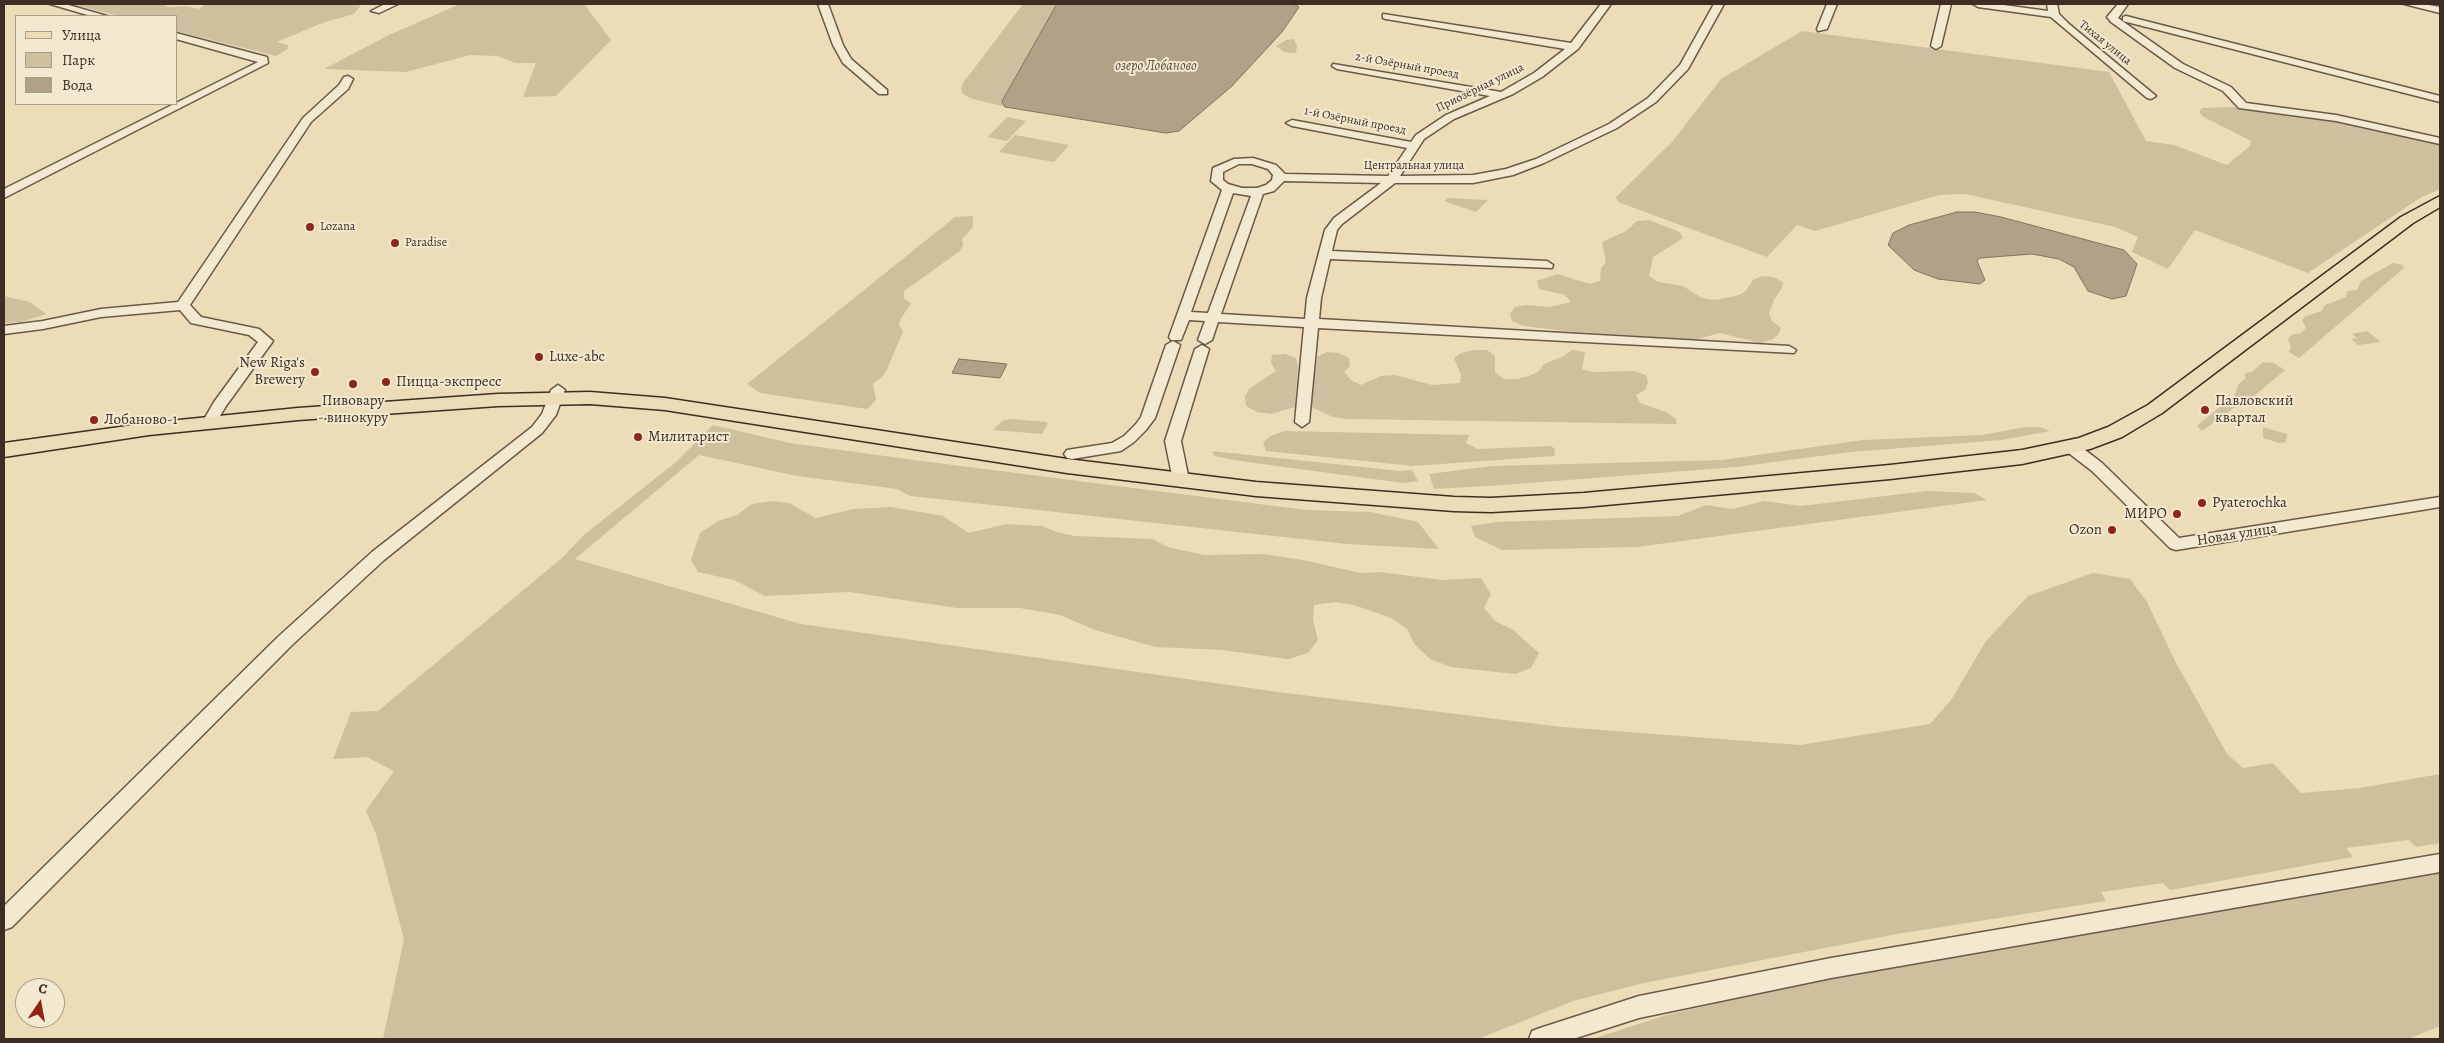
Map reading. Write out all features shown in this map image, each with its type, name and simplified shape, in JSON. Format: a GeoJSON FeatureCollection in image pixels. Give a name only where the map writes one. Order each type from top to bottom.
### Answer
{"type":"FeatureCollection","features":[{"type":"Feature","properties":{"kind":"main road"},"geometry":{"type":"LineString","coordinates":[[4,442],[211,418],[441,404],[556,394],[628,392],[718,402],[1072,454],[1256,489],[1492,505],[1584,500],[1909,470],[2022,457],[2071,447],[2115,432],[2155,409],[2407,220],[2440,201]]}},
{"type":"Feature","properties":{"kind":"main road"},"geometry":{"type":"LineString","coordinates":[[556,394],[665,404],[868,438],[1180,474]]}},
{"type":"Feature","properties":{"kind":"main road"},"geometry":{"type":"LineString","coordinates":[[4,450],[211,418]]}},
{"type":"Feature","properties":{"kind":"street"},"geometry":{"type":"LineString","coordinates":[[55,4],[98,15]]}},
{"type":"Feature","properties":{"kind":"street"},"geometry":{"type":"LineString","coordinates":[[376,11],[393,4]]}},
{"type":"Feature","properties":{"kind":"street"},"geometry":{"type":"LineString","coordinates":[[823,4],[829,14],[838,45],[847,61],[883,92]]}},
{"type":"Feature","properties":{"kind":"street","name":"Приозёрная улица"},"geometry":{"type":"LineString","coordinates":[[1302,422],[1314,298],[1331,230],[1338,221],[1391,181],[1420,137],[1436,125],[1502,95],[1538,76],[1574,47],[1606,4]]}},
{"type":"Feature","properties":{"kind":"street","name":"Центральная улица"},"geometry":{"type":"LineString","coordinates":[[1279,177],[1391,181],[1473,179],[1509,172],[1572,147],[1612,126],[1652,100],[1684,67],[1719,4]]}},
{"type":"Feature","properties":{"kind":"street"},"geometry":{"type":"LineString","coordinates":[[1822,29],[1832,4]]}},
{"type":"Feature","properties":{"kind":"street"},"geometry":{"type":"LineString","coordinates":[[1936,46],[1946,4]]}},
{"type":"Feature","properties":{"kind":"street"},"geometry":{"type":"LineString","coordinates":[[1978,4],[2053,9]]}},
{"type":"Feature","properties":{"kind":"street"},"geometry":{"type":"LineString","coordinates":[[2123,4],[2112,17],[2114,20],[2179,66],[2227,89],[2243,106],[2336,118],[2440,141]]}},
{"type":"Feature","properties":{"kind":"street"},"geometry":{"type":"LineString","coordinates":[[2409,4],[2440,10]]}},
{"type":"Feature","properties":{"kind":"street","name":"Тихая улица"},"geometry":{"type":"LineString","coordinates":[[2053,9],[2151,96]]}},
{"type":"Feature","properties":{"kind":"street"},"geometry":{"type":"LineString","coordinates":[[1386,16],[1574,47]]}},
{"type":"Feature","properties":{"kind":"street"},"geometry":{"type":"LineString","coordinates":[[2126,19],[2440,99]]}},
{"type":"Feature","properties":{"kind":"street"},"geometry":{"type":"LineString","coordinates":[[4,194],[263,63],[263,59],[178,37]]}},
{"type":"Feature","properties":{"kind":"street","name":"2-й Озёрный проезд"},"geometry":{"type":"LineString","coordinates":[[1337,66],[1502,95]]}},
{"type":"Feature","properties":{"kind":"street"},"geometry":{"type":"LineString","coordinates":[[4,330],[43,325],[101,313],[159,309],[183,305],[307,120],[344,87],[348,78]]}},
{"type":"Feature","properties":{"kind":"street","name":"1-й Озёрный проезд"},"geometry":{"type":"LineString","coordinates":[[1292,123],[1414,146]]}},
{"type":"Feature","properties":{"kind":"street"},"geometry":{"type":"LineString","coordinates":[[1238,161],[1254,161],[1267,164],[1276,170],[1279,177],[1275,185],[1258,192],[1242,192],[1228,189],[1220,184],[1216,174],[1226,165],[1238,161]]}},
{"type":"Feature","properties":{"kind":"street"},"geometry":{"type":"LineString","coordinates":[[4,184],[19,186]]}},
{"type":"Feature","properties":{"kind":"street"},"geometry":{"type":"LineString","coordinates":[[1072,454],[1116,447],[1129,439],[1148,418],[1228,189]]}},
{"type":"Feature","properties":{"kind":"street"},"geometry":{"type":"LineString","coordinates":[[1180,474],[1173,441],[1212,319],[1258,192]]}},
{"type":"Feature","properties":{"kind":"street"},"geometry":{"type":"LineString","coordinates":[[1326,255],[1547,265]]}},
{"type":"Feature","properties":{"kind":"street"},"geometry":{"type":"LineString","coordinates":[[183,305],[196,320],[254,332],[266,341],[211,418]]}},
{"type":"Feature","properties":{"kind":"street"},"geometry":{"type":"LineString","coordinates":[[1183,316],[1789,350]]}},
{"type":"Feature","properties":{"kind":"street"},"geometry":{"type":"LineString","coordinates":[[6,919],[102,820],[286,640],[378,556],[537,430],[549,415],[556,394]]}},
{"type":"Feature","properties":{"kind":"street","name":"Новая улица"},"geometry":{"type":"LineString","coordinates":[[2071,447],[2097,467],[2176,544],[2440,502]]}},
{"type":"Feature","properties":{"kind":"street"},"geometry":{"type":"LineString","coordinates":[[1540,1039],[1639,1008],[1831,968],[2440,863]]}},
{"type":"Feature","properties":{"kind":"green space"},"geometry":{"type":"Polygon","coordinates":[[[71,4],[161,4],[169,7],[187,6],[198,9],[207,4],[361,5],[354,14],[322,23],[277,42],[288,45],[288,49],[276,56],[178,32],[178,15],[116,15],[71,4]]]}},
{"type":"Feature","properties":{"kind":"green space"},"geometry":{"type":"Polygon","coordinates":[[[460,4],[584,4],[611,40],[556,96],[523,97],[536,63],[515,63],[498,56],[470,55],[406,72],[324,69],[389,35],[460,4]]]}},
{"type":"Feature","properties":{"kind":"green space"},"geometry":{"type":"Polygon","coordinates":[[[1023,4],[1057,4],[1002,101],[1005,107],[970,98],[963,94],[961,89],[963,83],[1023,4]]]}},
{"type":"Feature","properties":{"kind":"green space"},"geometry":{"type":"Polygon","coordinates":[[[1802,31],[2109,72],[2146,141],[2174,145],[2227,165],[2250,146],[2251,141],[2204,117],[2199,112],[2202,108],[2232,107],[2289,113],[2440,142],[2440,189],[2420,198],[2308,273],[2195,230],[2168,269],[2132,252],[2138,237],[2115,227],[1965,194],[1939,195],[1815,231],[1797,225],[1767,257],[1618,202],[1616,197],[1672,142],[1721,79],[1802,31]]]}},
{"type":"Feature","properties":{"kind":"green space"},"geometry":{"type":"Polygon","coordinates":[[[1294,39],[1297,46],[1296,53],[1284,52],[1276,46],[1286,40],[1294,39]]]}},
{"type":"Feature","properties":{"kind":"green space"},"geometry":{"type":"Polygon","coordinates":[[[1007,117],[1026,121],[1007,141],[988,137],[1007,117]]]}},
{"type":"Feature","properties":{"kind":"green space"},"geometry":{"type":"Polygon","coordinates":[[[1015,135],[1069,145],[1054,162],[999,152],[1015,135]]]}},
{"type":"Feature","properties":{"kind":"green space"},"geometry":{"type":"Polygon","coordinates":[[[1448,198],[1488,200],[1476,212],[1444,201],[1448,198]]]}},
{"type":"Feature","properties":{"kind":"green space"},"geometry":{"type":"Polygon","coordinates":[[[973,216],[973,227],[962,239],[963,245],[960,251],[904,291],[904,298],[911,304],[901,318],[899,325],[903,332],[887,369],[882,377],[873,384],[876,400],[867,409],[760,393],[747,384],[955,217],[973,216]]]}},
{"type":"Feature","properties":{"kind":"green space"},"geometry":{"type":"Polygon","coordinates":[[[1648,220],[1680,232],[1683,238],[1653,257],[1649,276],[1658,282],[1683,286],[1702,298],[1715,300],[1736,296],[1745,292],[1753,280],[1762,276],[1773,277],[1783,282],[1782,288],[1774,300],[1769,313],[1772,321],[1781,328],[1778,335],[1771,340],[1760,343],[1720,333],[1698,339],[1681,339],[1565,331],[1524,326],[1512,321],[1510,314],[1515,307],[1526,305],[1550,307],[1571,302],[1565,295],[1539,289],[1537,281],[1557,274],[1590,284],[1600,281],[1601,268],[1606,262],[1602,242],[1626,231],[1637,221],[1648,220]]]}},
{"type":"Feature","properties":{"kind":"green space"},"geometry":{"type":"Polygon","coordinates":[[[2393,263],[2402,265],[2404,268],[2299,358],[2289,352],[2291,347],[2288,339],[2291,335],[2301,333],[2306,328],[2302,320],[2306,316],[2322,311],[2325,305],[2346,297],[2347,291],[2357,290],[2361,281],[2393,263]]]}},
{"type":"Feature","properties":{"kind":"green space"},"geometry":{"type":"Polygon","coordinates":[[[4,296],[30,302],[46,314],[21,322],[4,323],[4,296]]]}},
{"type":"Feature","properties":{"kind":"green space"},"geometry":{"type":"Polygon","coordinates":[[[2367,331],[2381,342],[2358,345],[2351,339],[2357,338],[2352,334],[2367,331]]]}},
{"type":"Feature","properties":{"kind":"green space"},"geometry":{"type":"Polygon","coordinates":[[[1487,350],[1495,356],[1495,372],[1504,379],[1517,379],[1529,376],[1539,371],[1544,364],[1564,356],[1572,350],[1585,352],[1582,369],[1594,372],[1634,371],[1646,375],[1648,382],[1645,390],[1636,395],[1640,403],[1666,412],[1676,419],[1677,424],[1347,419],[1333,417],[1311,407],[1317,357],[1327,352],[1339,353],[1349,358],[1350,366],[1344,372],[1351,380],[1361,385],[1381,376],[1395,375],[1432,385],[1460,383],[1461,375],[1454,358],[1461,353],[1487,350]]]}},
{"type":"Feature","properties":{"kind":"green space"},"geometry":{"type":"Polygon","coordinates":[[[1285,354],[1296,358],[1298,366],[1295,407],[1271,414],[1257,412],[1246,406],[1245,397],[1249,389],[1276,371],[1271,363],[1272,355],[1285,354]]]}},
{"type":"Feature","properties":{"kind":"green space"},"geometry":{"type":"Polygon","coordinates":[[[2263,362],[2274,363],[2285,370],[2242,406],[2234,398],[2238,385],[2246,378],[2244,374],[2253,371],[2263,362]]]}},
{"type":"Feature","properties":{"kind":"green space"},"geometry":{"type":"Polygon","coordinates":[[[2223,404],[2235,407],[2202,431],[2197,426],[2223,404]]]}},
{"type":"Feature","properties":{"kind":"green space"},"geometry":{"type":"Polygon","coordinates":[[[1012,419],[1047,422],[1047,426],[1042,434],[993,430],[1002,421],[1012,419]]]}},
{"type":"Feature","properties":{"kind":"green space"},"geometry":{"type":"Polygon","coordinates":[[[713,425],[790,443],[914,460],[1306,510],[1371,512],[1418,522],[1439,549],[1347,544],[910,496],[897,489],[797,476],[699,455],[575,559],[801,624],[1278,692],[1562,727],[1800,745],[1930,724],[1951,700],[1986,641],[2028,596],[2093,573],[2130,579],[2147,602],[2175,661],[2227,754],[2243,768],[2273,763],[2301,793],[2360,788],[2440,774],[2440,843],[2416,847],[2409,840],[2346,848],[2353,857],[2170,890],[2163,883],[2101,892],[2106,901],[1897,934],[1644,983],[1573,1001],[1478,1039],[383,1039],[404,939],[376,834],[366,811],[394,771],[367,757],[333,759],[351,712],[378,711],[562,558],[585,534],[676,462],[713,425]]]}},
{"type":"Feature","properties":{"kind":"green space"},"geometry":{"type":"Polygon","coordinates":[[[2026,427],[2040,427],[2050,431],[2002,440],[1851,452],[1736,467],[1503,485],[1434,489],[1429,474],[1492,466],[1722,460],[1863,440],[1981,435],[2026,427]]]}},
{"type":"Feature","properties":{"kind":"green space"},"geometry":{"type":"Polygon","coordinates":[[[2263,427],[2287,434],[2286,442],[2279,443],[2263,438],[2263,427]]]}},
{"type":"Feature","properties":{"kind":"green space"},"geometry":{"type":"Polygon","coordinates":[[[1285,431],[1469,435],[1466,443],[1478,449],[1551,446],[1555,449],[1554,456],[1413,466],[1266,451],[1263,442],[1272,435],[1285,431]]]}},
{"type":"Feature","properties":{"kind":"green space"},"geometry":{"type":"Polygon","coordinates":[[[1212,451],[1400,471],[1412,470],[1418,481],[1403,483],[1240,461],[1214,456],[1212,451]]]}},
{"type":"Feature","properties":{"kind":"green space"},"geometry":{"type":"Polygon","coordinates":[[[1927,491],[1974,493],[1987,500],[1637,547],[1502,550],[1475,537],[1471,526],[1497,522],[1678,516],[1706,505],[1733,509],[1764,501],[1801,506],[1927,491]]]}},
{"type":"Feature","properties":{"kind":"green space"},"geometry":{"type":"Polygon","coordinates":[[[773,501],[789,503],[816,518],[854,509],[891,507],[943,516],[969,533],[1006,524],[1042,526],[1075,536],[1153,539],[1168,547],[1204,555],[1263,554],[1303,560],[1361,573],[1379,572],[1442,580],[1481,578],[1491,594],[1484,608],[1495,621],[1513,630],[1539,653],[1531,668],[1515,674],[1451,667],[1430,659],[1415,645],[1407,629],[1391,618],[1354,605],[1335,602],[1314,605],[1313,620],[1318,640],[1308,653],[1288,659],[1222,650],[1156,647],[1095,630],[1060,615],[1020,608],[957,608],[849,592],[765,596],[734,580],[698,572],[691,560],[700,533],[718,521],[737,515],[752,504],[773,501]]]}},
{"type":"Feature","properties":{"kind":"green space"},"geometry":{"type":"Polygon","coordinates":[[[2440,868],[2440,1026],[2408,1039],[1593,1039],[1663,1016],[1861,969],[2440,868]]]}},
{"type":"Feature","properties":{"kind":"water","name":"озеро Лобаново"},"geometry":{"type":"Polygon","coordinates":[[[1057,4],[1293,4],[1299,7],[1282,32],[1232,86],[1179,131],[1166,133],[1005,107],[1002,101],[1057,4]]]}},
{"type":"Feature","properties":{"kind":"water"},"geometry":{"type":"Polygon","coordinates":[[[1957,212],[1975,212],[2001,217],[2124,250],[2137,264],[2126,296],[2112,299],[2088,291],[2074,267],[2059,259],[2032,254],[1980,258],[1977,261],[1985,280],[1980,284],[1938,279],[1914,270],[1888,245],[1893,233],[1909,225],[1957,212]]]}},
{"type":"Feature","properties":{"kind":"water"},"geometry":{"type":"Polygon","coordinates":[[[959,359],[1007,364],[1000,378],[952,373],[959,359]]]}},
{"type":"Feature","properties":{"kind":"place","name":"Lozana"},"geometry":{"type":"Point","coordinates":[310,227]}},
{"type":"Feature","properties":{"kind":"place","name":"Paradise"},"geometry":{"type":"Point","coordinates":[395,243]}},
{"type":"Feature","properties":{"kind":"place","name":"Luxe-abc"},"geometry":{"type":"Point","coordinates":[539,357]}},
{"type":"Feature","properties":{"kind":"place","name":"New Riga's Brewery"},"geometry":{"type":"Point","coordinates":[315,372]}},
{"type":"Feature","properties":{"kind":"place","name":"Пицца-экспресс"},"geometry":{"type":"Point","coordinates":[386,382]}},
{"type":"Feature","properties":{"kind":"place","name":"Пивовару - винокуру"},"geometry":{"type":"Point","coordinates":[353,384]}},
{"type":"Feature","properties":{"kind":"place","name":"Павловский квартал"},"geometry":{"type":"Point","coordinates":[2205,410]}},
{"type":"Feature","properties":{"kind":"place","name":"Лобаново-1"},"geometry":{"type":"Point","coordinates":[94,420]}},
{"type":"Feature","properties":{"kind":"place","name":"Милитарист"},"geometry":{"type":"Point","coordinates":[638,437]}},
{"type":"Feature","properties":{"kind":"place","name":"Pyaterochka"},"geometry":{"type":"Point","coordinates":[2202,503]}},
{"type":"Feature","properties":{"kind":"place","name":"МИРО"},"geometry":{"type":"Point","coordinates":[2177,514]}},
{"type":"Feature","properties":{"kind":"place","name":"Ozon"},"geometry":{"type":"Point","coordinates":[2112,530]}}]}
